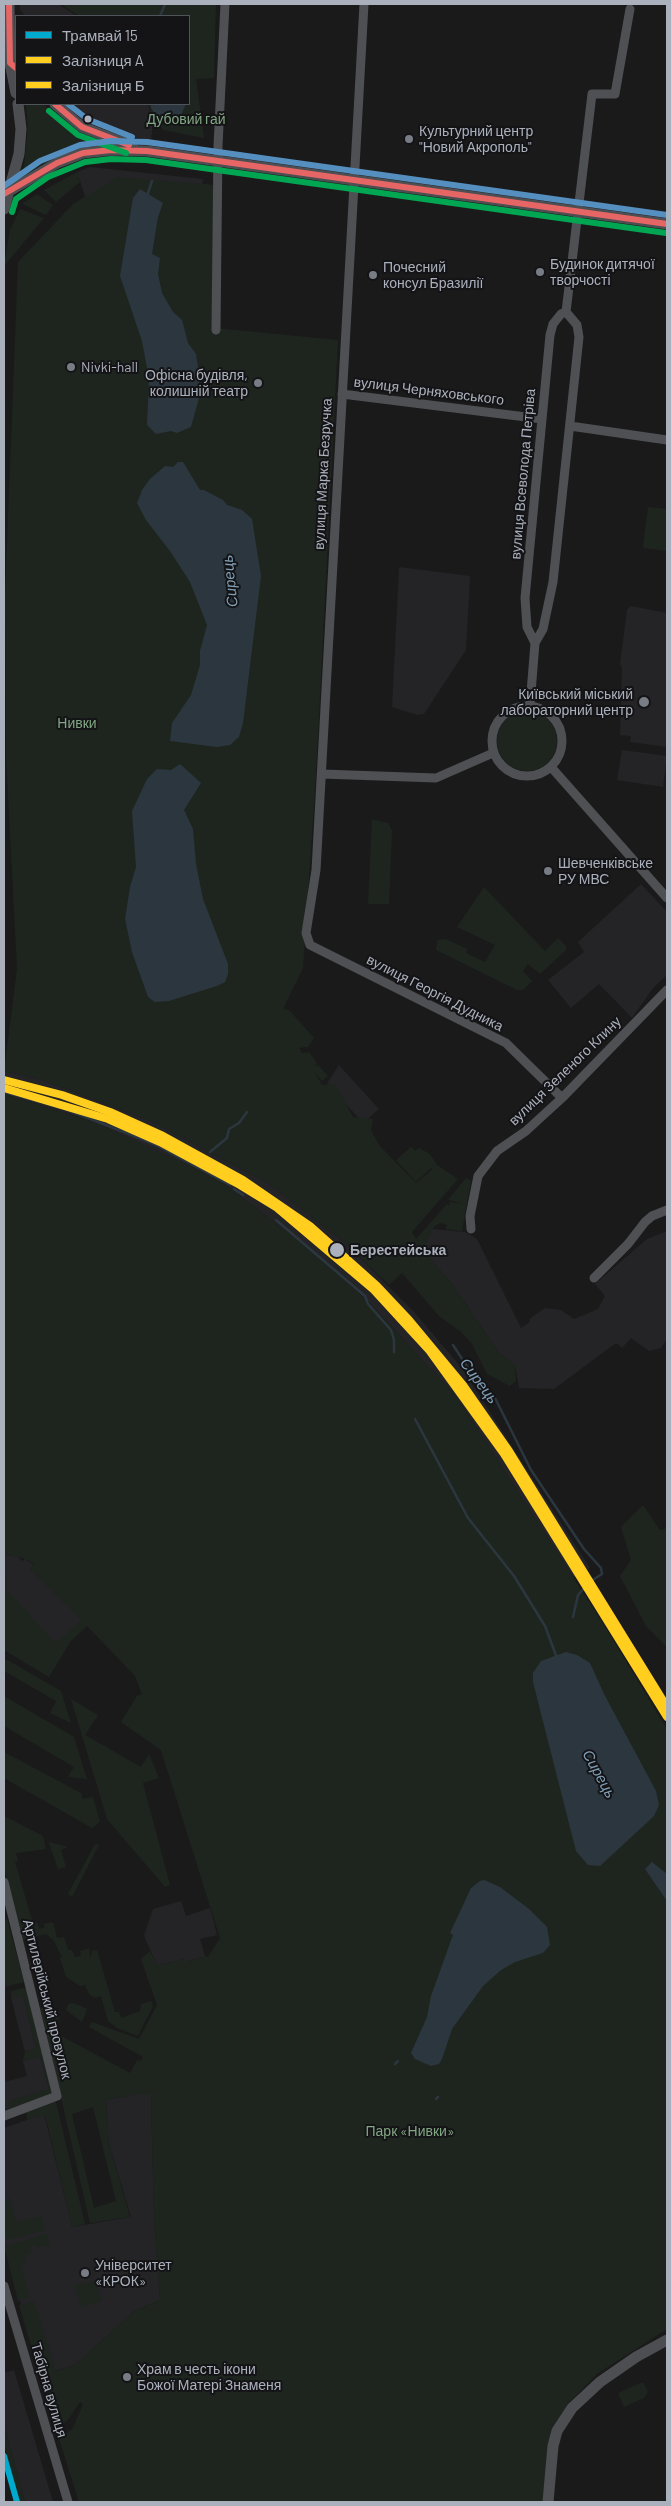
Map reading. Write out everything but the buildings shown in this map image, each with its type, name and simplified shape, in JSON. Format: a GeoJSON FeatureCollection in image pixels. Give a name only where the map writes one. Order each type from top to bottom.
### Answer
{"type":"FeatureCollection","features":[{"type":"Feature","properties":{"kind":"main road"},"geometry":{"type":"LineString","coordinates":[[9,4],[7,34],[15,84]]}},
{"type":"Feature","properties":{"kind":"main road"},"geometry":{"type":"LineString","coordinates":[[4,209],[6,193],[19,154],[21,129],[18,105]]}},
{"type":"Feature","properties":{"kind":"main road"},"geometry":{"type":"LineString","coordinates":[[56,105],[82,127],[101,136],[148,152]]}},
{"type":"Feature","properties":{"kind":"main road"},"geometry":{"type":"LineString","coordinates":[[6,193],[44,169],[84,153],[112,150],[148,152],[218,161],[667,224]]}},
{"type":"Feature","properties":{"kind":"main road"},"geometry":{"type":"LineString","coordinates":[[548,2502],[553,2446],[558,2431],[572,2408],[600,2382],[636,2357],[667,2340]]}},
{"type":"Feature","properties":{"kind":"street"},"geometry":{"type":"LineString","coordinates":[[216,330],[218,161],[226,4]]}},
{"type":"Feature","properties":{"kind":"street","name":"вулиця Марка Безручка"},"geometry":{"type":"LineString","coordinates":[[310,945],[306,933],[316,870],[322,774],[364,4]]}},
{"type":"Feature","properties":{"kind":"street"},"geometry":{"type":"LineString","coordinates":[[566,312],[592,94],[615,94],[630,8]]}},
{"type":"Feature","properties":{"kind":"street","name":"вулиця Всеволода Петріва"},"geometry":{"type":"LineString","coordinates":[[530,705],[535,643],[543,629],[553,582],[579,336],[577,325],[566,312],[561,314],[553,324],[550,335],[525,598],[527,627],[535,643]]}},
{"type":"Feature","properties":{"kind":"street","name":"вулиця Черняховського"},"geometry":{"type":"LineString","coordinates":[[342,394],[542,419]]}},
{"type":"Feature","properties":{"kind":"street"},"geometry":{"type":"LineString","coordinates":[[570,426],[667,440]]}},
{"type":"Feature","properties":{"kind":"street"},"geometry":{"type":"LineString","coordinates":[[530,705],[549,714],[560,730],[561,750],[551,767],[534,776],[517,775],[502,767],[493,753],[491,743],[496,723],[511,709],[530,705]]}},
{"type":"Feature","properties":{"kind":"street"},"geometry":{"type":"LineString","coordinates":[[322,774],[436,778],[493,753]]}},
{"type":"Feature","properties":{"kind":"street"},"geometry":{"type":"LineString","coordinates":[[551,767],[667,898]]}},
{"type":"Feature","properties":{"kind":"street","name":"вулиця Георгія Дудника"},"geometry":{"type":"LineString","coordinates":[[310,945],[506,1043],[562,1098]]}},
{"type":"Feature","properties":{"kind":"street","name":"вулиця Зеленого Клину"},"geometry":{"type":"LineString","coordinates":[[470,1229],[470,1216],[478,1176],[497,1150],[526,1131],[562,1098],[667,990]]}},
{"type":"Feature","properties":{"kind":"street"},"geometry":{"type":"LineString","coordinates":[[594,1278],[628,1244],[645,1222],[652,1216],[667,1210]]}},
{"type":"Feature","properties":{"kind":"street","name":"Артилерійський провулок"},"geometry":{"type":"LineString","coordinates":[[4,1882],[57,2096],[4,2116]]}},
{"type":"Feature","properties":{"kind":"street","name":"Табірна вулиця"},"geometry":{"type":"LineString","coordinates":[[4,2286],[68,2502]]}},
{"type":"Feature","properties":{"kind":"shaded area"},"geometry":{"type":"Polygon","coordinates":[[[20,4],[58,4],[75,15],[24,15],[20,10],[20,4]]]}},
{"type":"Feature","properties":{"kind":"shaded area"},"geometry":{"type":"Polygon","coordinates":[[[74,105],[147,105],[149,107],[150,119],[153,123],[151,140],[118,135],[96,124],[74,105]]]}},
{"type":"Feature","properties":{"kind":"shaded area"},"geometry":{"type":"Polygon","coordinates":[[[90,167],[203,179],[201,194],[86,199],[77,172],[90,167]]]}},
{"type":"Feature","properties":{"kind":"shaded area"},"geometry":{"type":"Polygon","coordinates":[[[399,567],[470,576],[466,650],[424,714],[417,715],[392,707],[399,567]]]}},
{"type":"Feature","properties":{"kind":"shaded area","name":"Київський міський лабораторний центр"},"geometry":{"type":"Polygon","coordinates":[[[631,606],[667,613],[667,747],[630,742],[631,736],[620,735],[622,668],[620,664],[627,610],[631,606]]]}},
{"type":"Feature","properties":{"kind":"shaded area"},"geometry":{"type":"Polygon","coordinates":[[[622,750],[667,756],[663,787],[617,780],[622,750]]]}},
{"type":"Feature","properties":{"kind":"shaded area"},"geometry":{"type":"Polygon","coordinates":[[[641,884],[667,912],[667,975],[653,988],[632,1018],[599,984],[571,1008],[548,980],[584,952],[578,942],[641,884]]]}},
{"type":"Feature","properties":{"kind":"shaded area"},"geometry":{"type":"Polygon","coordinates":[[[339,1065],[379,1109],[363,1123],[327,1083],[339,1065]]]}},
{"type":"Feature","properties":{"kind":"shaded area"},"geometry":{"type":"Polygon","coordinates":[[[4,1071],[42,1080],[151,1121],[269,1184],[345,1243],[415,1313],[461,1367],[590,1568],[573,1577],[458,1399],[371,1304],[311,1250],[227,1186],[196,1169],[91,1121],[4,1094],[4,1071]]]}},
{"type":"Feature","properties":{"kind":"shaded area"},"geometry":{"type":"Polygon","coordinates":[[[432,1229],[465,1232],[477,1239],[521,1328],[530,1322],[529,1319],[545,1308],[561,1310],[574,1319],[598,1309],[605,1296],[595,1284],[647,1239],[667,1231],[667,1339],[661,1348],[649,1351],[631,1338],[622,1348],[616,1343],[554,1389],[519,1388],[515,1365],[498,1352],[453,1285],[423,1250],[432,1229]]]}},
{"type":"Feature","properties":{"kind":"shaded area"},"geometry":{"type":"Polygon","coordinates":[[[4,1554],[18,1557],[22,1561],[25,1559],[34,1565],[30,1569],[82,1620],[56,1644],[4,1650],[4,1554]]]}},
{"type":"Feature","properties":{"kind":"shaded area"},"geometry":{"type":"Polygon","coordinates":[[[181,1901],[186,1916],[210,1908],[217,1935],[200,1939],[205,1956],[186,1962],[185,1959],[157,1965],[144,1936],[153,1909],[181,1901]]]}},
{"type":"Feature","properties":{"kind":"shaded area"},"geometry":{"type":"Polygon","coordinates":[[[23,1995],[36,2049],[25,2052],[11,1998],[23,1995]]]}},
{"type":"Feature","properties":{"kind":"shaded area"},"geometry":{"type":"Polygon","coordinates":[[[40,2056],[49,2090],[9,2101],[10,2108],[4,2110],[4,2082],[27,2076],[23,2061],[40,2056]]]}},
{"type":"Feature","properties":{"kind":"shaded area"},"geometry":{"type":"Polygon","coordinates":[[[139,2094],[151,2094],[154,2219],[160,2300],[134,2311],[75,2365],[42,2375],[4,2246],[4,2128],[44,2114],[72,2227],[131,2217],[109,2143],[106,2100],[139,2094]]]}},
{"type":"Feature","properties":{"kind":"shaded area"},"geometry":{"type":"Polygon","coordinates":[[[14,2370],[53,2502],[25,2502],[4,2425],[4,2373],[14,2370]]]}},
{"type":"Feature","properties":{"kind":"green space","name":"Дубовий гай"},"geometry":{"type":"Polygon","coordinates":[[[61,4],[216,4],[214,78],[196,79],[204,138],[164,130],[150,119],[150,108],[148,105],[190,105],[190,15],[78,15],[61,4]]]}},
{"type":"Feature","properties":{"kind":"green space"},"geometry":{"type":"Polygon","coordinates":[[[26,105],[44,105],[63,122],[94,143],[77,149],[23,176],[28,127],[26,105]]]}},
{"type":"Feature","properties":{"kind":"green space"},"geometry":{"type":"Polygon","coordinates":[[[77,172],[80,182],[56,202],[44,190],[77,172]]]}},
{"type":"Feature","properties":{"kind":"green space","name":"Нивки"},"geometry":{"type":"Polygon","coordinates":[[[118,177],[216,185],[215,328],[338,340],[316,775],[303,968],[283,1009],[289,1010],[314,1038],[308,1047],[299,1048],[302,1053],[309,1052],[317,1063],[315,1067],[318,1065],[328,1076],[322,1081],[314,1071],[322,1085],[335,1084],[353,1117],[373,1119],[371,1130],[379,1145],[416,1183],[433,1169],[431,1168],[416,1182],[396,1160],[411,1147],[415,1151],[419,1148],[430,1154],[437,1165],[458,1179],[412,1232],[416,1239],[447,1204],[449,1206],[450,1202],[464,1204],[448,1200],[466,1178],[471,1181],[462,1231],[446,1229],[447,1225],[440,1223],[434,1227],[423,1250],[453,1285],[498,1352],[515,1365],[516,1381],[510,1386],[487,1374],[472,1344],[461,1332],[439,1316],[402,1273],[389,1285],[345,1243],[269,1184],[151,1121],[42,1080],[4,1071],[17,969],[6,756],[5,595],[18,262],[73,204],[118,177]]]}},
{"type":"Feature","properties":{"kind":"green space"},"geometry":{"type":"Polygon","coordinates":[[[37,194],[53,205],[46,215],[22,204],[37,194]]]}},
{"type":"Feature","properties":{"kind":"green space"},"geometry":{"type":"Polygon","coordinates":[[[20,209],[44,218],[4,266],[10,230],[20,209]]]}},
{"type":"Feature","properties":{"kind":"green space"},"geometry":{"type":"Polygon","coordinates":[[[648,507],[667,509],[667,551],[643,548],[648,507]]]}},
{"type":"Feature","properties":{"kind":"green space"},"geometry":{"type":"Polygon","coordinates":[[[527,711],[544,716],[552,724],[557,741],[552,758],[544,766],[527,771],[510,766],[502,758],[497,741],[502,724],[510,716],[527,711]]]}},
{"type":"Feature","properties":{"kind":"green space"},"geometry":{"type":"Polygon","coordinates":[[[372,819],[388,823],[392,830],[389,904],[368,904],[372,819]]]}},
{"type":"Feature","properties":{"kind":"green space"},"geometry":{"type":"Polygon","coordinates":[[[484,887],[545,951],[558,938],[566,946],[566,950],[540,974],[528,964],[523,971],[532,981],[523,990],[517,990],[436,950],[438,940],[446,939],[467,949],[466,953],[485,962],[495,945],[457,927],[484,887]]]}},
{"type":"Feature","properties":{"kind":"green space","name":"Парк «Нивки»"},"geometry":{"type":"Polygon","coordinates":[[[4,1094],[91,1121],[197,1169],[227,1186],[311,1250],[371,1304],[458,1399],[604,1625],[667,1729],[667,2329],[597,2374],[567,2405],[546,2502],[79,2502],[59,2439],[73,2428],[83,2404],[80,2402],[68,2420],[56,2429],[19,2305],[34,2301],[56,2371],[75,2365],[134,2311],[160,2300],[154,2219],[151,2095],[139,2094],[106,2100],[109,2143],[130,2217],[90,2223],[40,2007],[60,2017],[52,2031],[130,2073],[137,2060],[140,2061],[143,2057],[89,2027],[92,2022],[139,2039],[157,2005],[141,1959],[150,1951],[157,1965],[185,1959],[187,1962],[205,1956],[208,1957],[220,1938],[161,1750],[121,1722],[137,1696],[142,1694],[135,1676],[87,1626],[70,1642],[49,1677],[4,1650],[4,1094]],[[6,1554],[7,1590],[56,1643],[81,1620],[30,1569],[34,1564],[25,1559],[6,1554]],[[93,2107],[72,2114],[94,2208],[116,2201],[93,2107]]]}},
{"type":"Feature","properties":{"kind":"green space"},"geometry":{"type":"Polygon","coordinates":[[[643,1505],[660,1530],[667,1528],[667,1647],[646,1626],[620,1576],[631,1560],[621,1527],[643,1505]]]}},
{"type":"Feature","properties":{"kind":"green space"},"geometry":{"type":"Polygon","coordinates":[[[4,1658],[61,1691],[71,1723],[50,1713],[56,1701],[4,1671],[4,1658]]]}},
{"type":"Feature","properties":{"kind":"green space"},"geometry":{"type":"Polygon","coordinates":[[[4,1696],[74,1737],[87,1779],[68,1777],[74,1767],[4,1726],[4,1696]]]}},
{"type":"Feature","properties":{"kind":"green space"},"geometry":{"type":"Polygon","coordinates":[[[71,1699],[98,1715],[85,1735],[141,1767],[149,1754],[159,1778],[143,1783],[170,1885],[165,1887],[107,1819],[71,1699]]]}},
{"type":"Feature","properties":{"kind":"green space"},"geometry":{"type":"Polygon","coordinates":[[[4,1752],[81,1793],[83,1799],[93,1797],[100,1822],[92,1828],[4,1778],[4,1752]]]}},
{"type":"Feature","properties":{"kind":"green space"},"geometry":{"type":"Polygon","coordinates":[[[4,1816],[43,1836],[46,1849],[16,1853],[18,1861],[15,1862],[33,1923],[37,1922],[40,1929],[45,1927],[44,1924],[53,1922],[57,1938],[64,1937],[68,1950],[72,1950],[75,1957],[81,1956],[80,1951],[89,1948],[90,1958],[92,1951],[97,1950],[115,2012],[119,2012],[121,2018],[140,2011],[141,2004],[151,2001],[153,2006],[138,2036],[117,2028],[108,2021],[101,1996],[94,1998],[89,1994],[85,1985],[80,1986],[66,1977],[60,1958],[62,1957],[54,1941],[46,1934],[23,1940],[4,1869],[4,1816]]]}},
{"type":"Feature","properties":{"kind":"green space"},"geometry":{"type":"Polygon","coordinates":[[[49,1842],[68,1847],[61,1850],[66,1867],[58,1869],[49,1842]]]}},
{"type":"Feature","properties":{"kind":"green space"},"geometry":{"type":"Polygon","coordinates":[[[95,1844],[99,1845],[72,1897],[68,1894],[95,1844]]]}},
{"type":"Feature","properties":{"kind":"green space"},"geometry":{"type":"Polygon","coordinates":[[[7,1919],[24,1982],[4,1987],[4,1920],[7,1919]]]}},
{"type":"Feature","properties":{"kind":"green space"},"geometry":{"type":"Polygon","coordinates":[[[27,1989],[54,2092],[4,2114],[4,2110],[10,2108],[9,2101],[49,2089],[40,2056],[23,2061],[25,2052],[36,2048],[23,1996],[11,1998],[11,1991],[27,1989]]]}},
{"type":"Feature","properties":{"kind":"green space"},"geometry":{"type":"Polygon","coordinates":[[[69,2003],[87,2009],[82,2022],[66,2010],[69,2003]]]}},
{"type":"Feature","properties":{"kind":"green space"},"geometry":{"type":"Polygon","coordinates":[[[51,2100],[56,2102],[85,2224],[72,2227],[45,2115],[27,2120],[26,2110],[51,2100]]]}},
{"type":"Feature","properties":{"kind":"green space"},"geometry":{"type":"Polygon","coordinates":[[[9,2197],[17,2222],[41,2216],[45,2230],[7,2240],[4,2229],[4,2200],[9,2197]]]}},
{"type":"Feature","properties":{"kind":"green space"},"geometry":{"type":"Polygon","coordinates":[[[47,2234],[50,2245],[37,2248],[36,2245],[30,2247],[32,2253],[26,2255],[26,2262],[21,2264],[30,2297],[18,2301],[4,2246],[47,2234]]]}},
{"type":"Feature","properties":{"kind":"green space"},"geometry":{"type":"Polygon","coordinates":[[[96,2280],[102,2301],[81,2307],[74,2286],[96,2280]]]}},
{"type":"Feature","properties":{"kind":"green space"},"geometry":{"type":"Polygon","coordinates":[[[643,2382],[648,2392],[644,2398],[624,2407],[618,2393],[643,2382]]]}},
{"type":"Feature","properties":{"kind":"green space"},"geometry":{"type":"Polygon","coordinates":[[[4,2425],[25,2502],[19,2502],[4,2446],[4,2425]]]}},
{"type":"Feature","properties":{"kind":"water"},"geometry":{"type":"Polygon","coordinates":[[[151,105],[186,105],[181,115],[175,122],[170,124],[159,120],[151,105]]]}},
{"type":"Feature","properties":{"kind":"water"},"geometry":{"type":"Polygon","coordinates":[[[140,189],[163,203],[158,217],[152,254],[160,258],[158,274],[162,293],[173,312],[182,320],[188,343],[196,354],[199,373],[200,394],[191,427],[177,433],[171,431],[156,434],[147,425],[149,379],[142,341],[120,276],[133,198],[140,189]]]}},
{"type":"Feature","properties":{"kind":"water"},"geometry":{"type":"Polygon","coordinates":[[[178,462],[183,462],[200,490],[204,490],[223,500],[227,505],[242,510],[252,519],[261,576],[243,723],[239,737],[230,745],[217,747],[170,741],[172,723],[191,695],[200,665],[200,651],[207,625],[190,582],[170,551],[146,520],[137,503],[142,490],[150,479],[165,466],[173,467],[178,462]]]}},
{"type":"Feature","properties":{"kind":"water"},"geometry":{"type":"Polygon","coordinates":[[[180,764],[201,783],[184,810],[193,829],[196,864],[203,899],[228,964],[228,974],[225,982],[217,986],[169,1001],[155,1002],[148,997],[132,952],[125,919],[130,887],[136,867],[132,811],[147,779],[157,769],[171,770],[180,764]]]}},
{"type":"Feature","properties":{"kind":"water"},"geometry":{"type":"Polygon","coordinates":[[[566,1652],[577,1655],[590,1663],[604,1694],[656,1791],[659,1805],[654,1816],[600,1866],[588,1865],[576,1851],[533,1682],[533,1673],[541,1661],[566,1652]]]}},
{"type":"Feature","properties":{"kind":"water"},"geometry":{"type":"Polygon","coordinates":[[[652,1862],[667,1874],[667,1901],[645,1869],[652,1862]]]}},
{"type":"Feature","properties":{"kind":"water"},"geometry":{"type":"Polygon","coordinates":[[[484,1880],[500,1887],[529,1909],[547,1927],[550,1945],[543,1953],[515,1962],[501,1970],[483,1986],[452,2029],[439,2064],[431,2066],[415,2059],[411,2053],[427,2017],[431,1996],[453,1935],[450,1933],[471,1888],[484,1880]]]}},
{"type":"Feature","properties":{"kind":"waterway","name":"Сирець"},"geometry":{"type":"LineString","coordinates":[[160,15],[165,4]]}},
{"type":"Feature","properties":{"kind":"waterway","name":"Сирець"},"geometry":{"type":"LineString","coordinates":[[147,196],[152,181]]}},
{"type":"Feature","properties":{"kind":"waterway"},"geometry":{"type":"LineString","coordinates":[[4,1092],[62,1108],[156,1145],[230,1185]]}},
{"type":"Feature","properties":{"kind":"waterway"},"geometry":{"type":"LineString","coordinates":[[210,1152],[227,1138],[229,1129],[239,1123],[247,1112]]}},
{"type":"Feature","properties":{"kind":"waterway"},"geometry":{"type":"LineString","coordinates":[[234,1189],[243,1195]]}},
{"type":"Feature","properties":{"kind":"waterway"},"geometry":{"type":"LineString","coordinates":[[276,1220],[365,1296],[368,1304],[391,1330],[394,1340],[394,1352]]}},
{"type":"Feature","properties":{"kind":"waterway","name":"Сирець"},"geometry":{"type":"LineString","coordinates":[[453,1345],[476,1380],[494,1396],[531,1470],[584,1549],[601,1568],[602,1574],[591,1581],[578,1595],[573,1617]]}},
{"type":"Feature","properties":{"kind":"waterway"},"geometry":{"type":"LineString","coordinates":[[415,1419],[468,1518],[514,1576],[545,1626],[557,1658]]}},
{"type":"Feature","properties":{"kind":"waterway"},"geometry":{"type":"LineString","coordinates":[[395,2064],[398,2061]]}},
{"type":"Feature","properties":{"kind":"tram line","name":"15"},"geometry":{"type":"LineString","coordinates":[[4,2456],[17,2502]]}},
{"type":"Feature","properties":{"kind":"rail line","name":"Б"},"geometry":{"type":"LineString","coordinates":[[4,1080],[62,1095],[110,1112],[163,1136],[243,1180],[310,1226],[377,1286],[409,1320],[463,1385],[509,1451],[667,1707]]}},
{"type":"Feature","properties":{"kind":"rail line","name":"A"},"geometry":{"type":"LineString","coordinates":[[4,1088],[108,1119],[160,1142],[240,1185],[276,1207],[374,1290],[429,1350],[504,1454],[667,1717]]}},
{"type":"Feature","properties":{"kind":"transit line"},"geometry":{"type":"LineString","coordinates":[[9,4],[10,63],[15,67]]}},
{"type":"Feature","properties":{"kind":"transit line"},"geometry":{"type":"LineString","coordinates":[[56,105],[82,127],[129,145]]}},
{"type":"Feature","properties":{"kind":"transit line"},"geometry":{"type":"LineString","coordinates":[[69,105],[87,119],[132,137]]}},
{"type":"Feature","properties":{"kind":"transit line"},"geometry":{"type":"LineString","coordinates":[[49,111],[78,135],[126,153]]}},
{"type":"Feature","properties":{"kind":"transit line"},"geometry":{"type":"LineString","coordinates":[[4,186],[40,161],[80,145],[111,141],[147,142],[667,215]]}},
{"type":"Feature","properties":{"kind":"transit line"},"geometry":{"type":"LineString","coordinates":[[4,194],[57,163],[83,153],[111,150],[147,151],[667,224]]}},
{"type":"Feature","properties":{"kind":"transit line"},"geometry":{"type":"LineString","coordinates":[[12,212],[16,199],[48,177],[85,162],[111,159],[146,160],[666,233]]}},
{"type":"Feature","properties":{"kind":"place","name":"Культурний центр \"Новий Акрополь\""},"geometry":{"type":"Point","coordinates":[409,139]}},
{"type":"Feature","properties":{"kind":"place","name":"Будинок дитячої творчості"},"geometry":{"type":"Point","coordinates":[540,272]}},
{"type":"Feature","properties":{"kind":"place","name":"Почесний консул Бразилії"},"geometry":{"type":"Point","coordinates":[373,275]}},
{"type":"Feature","properties":{"kind":"place","name":"Nivki-hall"},"geometry":{"type":"Point","coordinates":[71,367]}},
{"type":"Feature","properties":{"kind":"place","name":"Офісна будівля, колишній театр"},"geometry":{"type":"Point","coordinates":[258,383]}},
{"type":"Feature","properties":{"kind":"place","name":"Київський міський лабораторний центр"},"geometry":{"type":"Point","coordinates":[644,702]}},
{"type":"Feature","properties":{"kind":"place","name":"Шевченківське РУ МВС"},"geometry":{"type":"Point","coordinates":[548,871]}},
{"type":"Feature","properties":{"kind":"place","name":"Берестейська"},"geometry":{"type":"Point","coordinates":[337,1250]}},
{"type":"Feature","properties":{"kind":"place","name":"Університет «КРОК»"},"geometry":{"type":"Point","coordinates":[85,2273]}},
{"type":"Feature","properties":{"kind":"place","name":"Храм в честь ікони Божої Матері Знаменя"},"geometry":{"type":"Point","coordinates":[127,2377]}}]}
